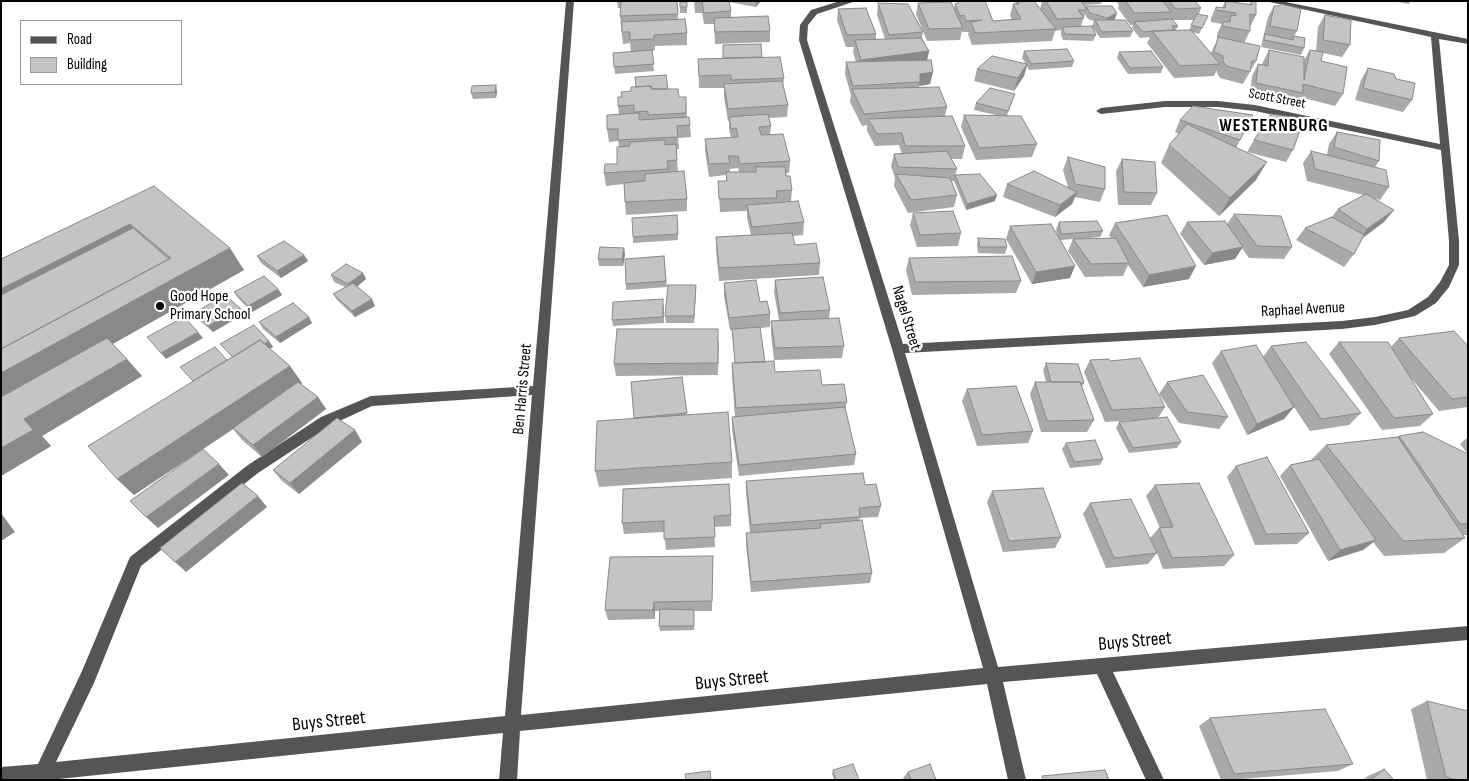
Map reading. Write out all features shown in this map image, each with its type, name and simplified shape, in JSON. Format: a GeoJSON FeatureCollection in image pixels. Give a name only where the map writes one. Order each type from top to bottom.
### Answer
{"type":"FeatureCollection","features":[{"type":"Feature","properties":{"kind":"street","name":"Ben Harris Street"},"geometry":{"type":"LineString","coordinates":[[508,780],[570,1]]}},
{"type":"Feature","properties":{"kind":"street","name":"Nagel Street"},"geometry":{"type":"LineString","coordinates":[[852,1],[825,7],[814,12],[804,24],[803,40],[898,349],[993,675],[1017,780]]}},
{"type":"Feature","properties":{"kind":"street"},"geometry":{"type":"LineString","coordinates":[[1269,1],[1468,42]]}},
{"type":"Feature","properties":{"kind":"street","name":"Raphael Avenue"},"geometry":{"type":"LineString","coordinates":[[898,349],[1342,325],[1375,321],[1411,313],[1432,300],[1445,284],[1454,266],[1454,241],[1435,36]]}},
{"type":"Feature","properties":{"kind":"street","name":"Scott Street"},"geometry":{"type":"LineString","coordinates":[[1101,111],[1165,104],[1218,104],[1255,108],[1444,148]]}},
{"type":"Feature","properties":{"kind":"street"},"geometry":{"type":"LineString","coordinates":[[43,772],[88,677],[135,562],[252,469],[326,421],[371,401],[539,390]]}},
{"type":"Feature","properties":{"kind":"street","name":"Buys Street"},"geometry":{"type":"LineString","coordinates":[[1,776],[993,675],[1468,632]]}},
{"type":"Feature","properties":{"kind":"street"},"geometry":{"type":"LineString","coordinates":[[1102,666],[1155,780]]}},
{"type":"Feature","properties":{"kind":"building"},"geometry":{"type":"Polygon","coordinates":[[[621,1],[677,1],[678,14],[620,16],[621,1]]]}},
{"type":"Feature","properties":{"kind":"building"},"geometry":{"type":"Polygon","coordinates":[[[702,1],[729,1],[731,11],[704,13],[702,1]]]}},
{"type":"Feature","properties":{"kind":"building"},"geometry":{"type":"Polygon","coordinates":[[[961,1],[985,1],[993,21],[1021,19],[1013,4],[1019,4],[1018,1],[1034,1],[1056,29],[975,33],[971,22],[982,20],[966,21],[964,15],[960,16],[955,4],[961,1]]]}},
{"type":"Feature","properties":{"kind":"building"},"geometry":{"type":"Polygon","coordinates":[[[1046,1],[1081,1],[1087,10],[1078,10],[1084,18],[1057,19],[1046,1]]]}},
{"type":"Feature","properties":{"kind":"building"},"geometry":{"type":"Polygon","coordinates":[[[1126,1],[1163,1],[1171,12],[1134,13],[1126,1]]]}},
{"type":"Feature","properties":{"kind":"building"},"geometry":{"type":"Polygon","coordinates":[[[1169,1],[1195,1],[1201,8],[1176,9],[1169,1]]]}},
{"type":"Feature","properties":{"kind":"building"},"geometry":{"type":"Polygon","coordinates":[[[1226,1],[1252,5],[1252,1],[1256,1],[1256,15],[1250,14],[1250,31],[1222,26],[1223,22],[1230,22],[1231,15],[1236,16],[1236,13],[1216,10],[1216,7],[1225,8],[1226,1]]]}},
{"type":"Feature","properties":{"kind":"building"},"geometry":{"type":"Polygon","coordinates":[[[680,2],[687,2],[687,7],[680,7],[680,2]]]}},
{"type":"Feature","properties":{"kind":"building"},"geometry":{"type":"Polygon","coordinates":[[[951,2],[963,28],[929,29],[918,3],[951,2]]]}},
{"type":"Feature","properties":{"kind":"building"},"geometry":{"type":"Polygon","coordinates":[[[878,3],[908,4],[923,32],[889,35],[878,3]]]}},
{"type":"Feature","properties":{"kind":"building"},"geometry":{"type":"Polygon","coordinates":[[[1281,4],[1301,9],[1297,31],[1270,26],[1274,6],[1281,4]]]}},
{"type":"Feature","properties":{"kind":"building"},"geometry":{"type":"Polygon","coordinates":[[[1086,6],[1112,6],[1117,13],[1107,18],[1090,13],[1086,6]]]}},
{"type":"Feature","properties":{"kind":"building"},"geometry":{"type":"Polygon","coordinates":[[[866,8],[876,34],[847,35],[838,9],[866,8]]]}},
{"type":"Feature","properties":{"kind":"building"},"geometry":{"type":"Polygon","coordinates":[[[1197,14],[1208,16],[1202,28],[1191,25],[1197,14]]]}},
{"type":"Feature","properties":{"kind":"building"},"geometry":{"type":"Polygon","coordinates":[[[1325,15],[1351,20],[1350,45],[1323,40],[1325,15]]]}},
{"type":"Feature","properties":{"kind":"building"},"geometry":{"type":"Polygon","coordinates":[[[768,16],[770,31],[715,32],[714,18],[768,16]]]}},
{"type":"Feature","properties":{"kind":"building"},"geometry":{"type":"Polygon","coordinates":[[[685,19],[687,33],[654,35],[654,39],[630,40],[630,32],[622,32],[622,22],[685,19]]]}},
{"type":"Feature","properties":{"kind":"building"},"geometry":{"type":"Polygon","coordinates":[[[1172,19],[1178,26],[1172,26],[1174,30],[1143,32],[1134,22],[1172,19]]]}},
{"type":"Feature","properties":{"kind":"building"},"geometry":{"type":"Polygon","coordinates":[[[1095,20],[1125,20],[1133,31],[1102,32],[1095,20]]]}},
{"type":"Feature","properties":{"kind":"building"},"geometry":{"type":"Polygon","coordinates":[[[1092,26],[1096,35],[1065,34],[1063,29],[1063,27],[1092,26]]]}},
{"type":"Feature","properties":{"kind":"building"},"geometry":{"type":"Polygon","coordinates":[[[1191,30],[1220,64],[1180,66],[1152,31],[1191,30]]]}},
{"type":"Feature","properties":{"kind":"building"},"geometry":{"type":"Polygon","coordinates":[[[1265,34],[1293,40],[1294,36],[1305,38],[1304,48],[1264,40],[1265,34]]]}},
{"type":"Feature","properties":{"kind":"building"},"geometry":{"type":"Polygon","coordinates":[[[1218,37],[1260,46],[1256,61],[1252,61],[1250,72],[1226,66],[1223,56],[1214,52],[1218,37]]]}},
{"type":"Feature","properties":{"kind":"building"},"geometry":{"type":"Polygon","coordinates":[[[921,38],[929,51],[861,60],[855,40],[921,38]]]}},
{"type":"Feature","properties":{"kind":"building"},"geometry":{"type":"Polygon","coordinates":[[[761,44],[762,57],[723,58],[723,45],[761,44]]]}},
{"type":"Feature","properties":{"kind":"building"},"geometry":{"type":"Polygon","coordinates":[[[1067,49],[1074,61],[1031,64],[1024,51],[1067,49]]]}},
{"type":"Feature","properties":{"kind":"building"},"geometry":{"type":"Polygon","coordinates":[[[652,50],[654,64],[614,67],[613,53],[652,50]]]}},
{"type":"Feature","properties":{"kind":"building"},"geometry":{"type":"Polygon","coordinates":[[[1269,50],[1304,57],[1304,80],[1310,50],[1323,52],[1321,61],[1347,67],[1343,94],[1303,84],[1303,93],[1256,83],[1258,64],[1268,66],[1269,50]]]}},
{"type":"Feature","properties":{"kind":"building"},"geometry":{"type":"Polygon","coordinates":[[[1151,51],[1163,67],[1130,68],[1119,52],[1151,51]]]}},
{"type":"Feature","properties":{"kind":"building"},"geometry":{"type":"Polygon","coordinates":[[[992,56],[1027,64],[1018,78],[977,69],[992,56]]]}},
{"type":"Feature","properties":{"kind":"building"},"geometry":{"type":"Polygon","coordinates":[[[780,57],[784,78],[731,80],[731,75],[699,76],[698,59],[780,57]]]}},
{"type":"Feature","properties":{"kind":"building"},"geometry":{"type":"Polygon","coordinates":[[[931,60],[933,72],[920,74],[920,82],[853,86],[846,62],[931,60]]]}},
{"type":"Feature","properties":{"kind":"building"},"geometry":{"type":"Polygon","coordinates":[[[1368,68],[1394,74],[1396,79],[1415,83],[1412,100],[1363,88],[1368,68]]]}},
{"type":"Feature","properties":{"kind":"building"},"geometry":{"type":"Polygon","coordinates":[[[666,75],[668,89],[651,89],[651,86],[636,87],[635,77],[666,75]]]}},
{"type":"Feature","properties":{"kind":"building"},"geometry":{"type":"Polygon","coordinates":[[[782,81],[788,105],[728,109],[724,84],[782,81]]]}},
{"type":"Feature","properties":{"kind":"building"},"geometry":{"type":"Polygon","coordinates":[[[496,85],[495,92],[471,93],[472,86],[496,85]]]}},
{"type":"Feature","properties":{"kind":"building"},"geometry":{"type":"Polygon","coordinates":[[[651,86],[651,89],[678,89],[679,97],[686,97],[686,113],[648,115],[648,111],[634,112],[634,105],[618,106],[618,97],[622,97],[621,92],[631,91],[631,87],[651,86]]]}},
{"type":"Feature","properties":{"kind":"building"},"geometry":{"type":"Polygon","coordinates":[[[939,87],[947,107],[864,114],[852,89],[939,87]]]}},
{"type":"Feature","properties":{"kind":"building"},"geometry":{"type":"Polygon","coordinates":[[[990,88],[1015,94],[1008,111],[976,103],[990,88]]]}},
{"type":"Feature","properties":{"kind":"building"},"geometry":{"type":"Polygon","coordinates":[[[1193,106],[1253,115],[1240,140],[1180,120],[1193,106]]]}},
{"type":"Feature","properties":{"kind":"building"},"geometry":{"type":"Polygon","coordinates":[[[639,113],[639,120],[689,117],[690,125],[677,126],[678,137],[618,140],[618,129],[607,129],[607,115],[639,113]]]}},
{"type":"Feature","properties":{"kind":"building"},"geometry":{"type":"Polygon","coordinates":[[[768,114],[771,126],[759,127],[761,135],[783,134],[790,161],[740,164],[738,156],[728,156],[730,163],[709,164],[705,139],[738,137],[736,128],[731,129],[729,117],[768,114]]]}},
{"type":"Feature","properties":{"kind":"building"},"geometry":{"type":"Polygon","coordinates":[[[1271,114],[1304,119],[1293,150],[1254,140],[1271,114]]]}},
{"type":"Feature","properties":{"kind":"building"},"geometry":{"type":"Polygon","coordinates":[[[964,115],[1021,116],[1037,144],[979,148],[964,115]]]}},
{"type":"Feature","properties":{"kind":"building"},"geometry":{"type":"Polygon","coordinates":[[[952,116],[965,146],[905,146],[902,133],[877,134],[868,119],[952,116]]]}},
{"type":"Feature","properties":{"kind":"building"},"geometry":{"type":"Polygon","coordinates":[[[1187,124],[1267,162],[1230,198],[1169,145],[1187,124]]]}},
{"type":"Feature","properties":{"kind":"building"},"geometry":{"type":"Polygon","coordinates":[[[1337,132],[1380,140],[1379,161],[1334,147],[1337,132]]]}},
{"type":"Feature","properties":{"kind":"building"},"geometry":{"type":"Polygon","coordinates":[[[665,140],[665,145],[676,144],[677,160],[667,161],[668,169],[604,173],[605,164],[617,164],[617,147],[630,146],[630,142],[665,140]]]}},
{"type":"Feature","properties":{"kind":"building"},"geometry":{"type":"Polygon","coordinates":[[[947,151],[957,169],[898,167],[894,154],[947,151]]]}},
{"type":"Feature","properties":{"kind":"building"},"geometry":{"type":"Polygon","coordinates":[[[1311,151],[1386,170],[1389,187],[1315,169],[1311,151]]]}},
{"type":"Feature","properties":{"kind":"building"},"geometry":{"type":"Polygon","coordinates":[[[1068,157],[1105,167],[1105,189],[1075,184],[1068,157]]]}},
{"type":"Feature","properties":{"kind":"building"},"geometry":{"type":"Polygon","coordinates":[[[1122,159],[1155,162],[1157,193],[1124,192],[1122,159]]]}},
{"type":"Feature","properties":{"kind":"building"},"geometry":{"type":"Polygon","coordinates":[[[756,167],[785,167],[786,176],[790,176],[792,190],[776,191],[777,198],[719,199],[718,181],[727,181],[726,172],[756,172],[756,167]]]}},
{"type":"Feature","properties":{"kind":"building"},"geometry":{"type":"Polygon","coordinates":[[[684,171],[687,199],[625,202],[624,183],[645,181],[645,174],[684,171]]]}},
{"type":"Feature","properties":{"kind":"building"},"geometry":{"type":"Polygon","coordinates":[[[1034,171],[1077,192],[1060,205],[1007,184],[1034,171]]]}},
{"type":"Feature","properties":{"kind":"building"},"geometry":{"type":"Polygon","coordinates":[[[896,174],[950,178],[957,195],[911,200],[896,174]]]}},
{"type":"Feature","properties":{"kind":"building"},"geometry":{"type":"Polygon","coordinates":[[[980,174],[997,195],[967,204],[955,175],[980,174]]]}},
{"type":"Feature","properties":{"kind":"building"},"geometry":{"type":"Polygon","coordinates":[[[154,186],[230,248],[1,373],[1,349],[171,258],[130,224],[1,289],[1,259],[154,186]]]}},
{"type":"Feature","properties":{"kind":"building"},"geometry":{"type":"Polygon","coordinates":[[[1366,194],[1394,210],[1367,229],[1338,209],[1366,194]]]}},
{"type":"Feature","properties":{"kind":"building"},"geometry":{"type":"Polygon","coordinates":[[[798,201],[804,222],[752,227],[747,205],[798,201]]]}},
{"type":"Feature","properties":{"kind":"building"},"geometry":{"type":"Polygon","coordinates":[[[953,211],[961,233],[920,235],[913,213],[953,211]]]}},
{"type":"Feature","properties":{"kind":"building"},"geometry":{"type":"Polygon","coordinates":[[[1234,214],[1281,216],[1292,247],[1257,246],[1234,214]]]}},
{"type":"Feature","properties":{"kind":"building"},"geometry":{"type":"Polygon","coordinates":[[[677,215],[678,234],[633,237],[632,218],[677,215]]]}},
{"type":"Feature","properties":{"kind":"building"},"geometry":{"type":"Polygon","coordinates":[[[1167,215],[1196,266],[1149,275],[1115,223],[1167,215]]]}},
{"type":"Feature","properties":{"kind":"building"},"geometry":{"type":"Polygon","coordinates":[[[1332,217],[1364,235],[1354,254],[1305,228],[1332,217]]]}},
{"type":"Feature","properties":{"kind":"building"},"geometry":{"type":"Polygon","coordinates":[[[1097,221],[1103,231],[1061,234],[1059,222],[1097,221]]]}},
{"type":"Feature","properties":{"kind":"building"},"geometry":{"type":"Polygon","coordinates":[[[1225,221],[1243,247],[1212,253],[1187,222],[1225,221]]]}},
{"type":"Feature","properties":{"kind":"building"},"geometry":{"type":"Polygon","coordinates":[[[1051,224],[1075,266],[1036,272],[1010,226],[1051,224]]]}},
{"type":"Feature","properties":{"kind":"building"},"geometry":{"type":"Polygon","coordinates":[[[133,228],[169,259],[1,349],[1,295],[133,228]]]}},
{"type":"Feature","properties":{"kind":"building"},"geometry":{"type":"Polygon","coordinates":[[[792,233],[795,245],[816,243],[820,263],[719,268],[716,237],[792,233]]]}},
{"type":"Feature","properties":{"kind":"building"},"geometry":{"type":"Polygon","coordinates":[[[978,238],[1005,239],[1007,247],[980,247],[978,238]]]}},
{"type":"Feature","properties":{"kind":"building"},"geometry":{"type":"Polygon","coordinates":[[[1116,238],[1129,263],[1091,264],[1073,239],[1116,238]]]}},
{"type":"Feature","properties":{"kind":"building"},"geometry":{"type":"Polygon","coordinates":[[[284,241],[304,255],[277,271],[257,256],[284,241]]]}},
{"type":"Feature","properties":{"kind":"building"},"geometry":{"type":"Polygon","coordinates":[[[600,247],[624,248],[622,259],[598,259],[600,247]]]}},
{"type":"Feature","properties":{"kind":"building"},"geometry":{"type":"Polygon","coordinates":[[[664,256],[666,281],[626,284],[625,259],[664,256]]]}},
{"type":"Feature","properties":{"kind":"building"},"geometry":{"type":"Polygon","coordinates":[[[1012,256],[1021,281],[915,282],[909,258],[1012,256]]]}},
{"type":"Feature","properties":{"kind":"building"},"geometry":{"type":"Polygon","coordinates":[[[346,264],[363,273],[348,284],[331,275],[346,264]]]}},
{"type":"Feature","properties":{"kind":"building"},"geometry":{"type":"Polygon","coordinates":[[[264,276],[278,289],[248,306],[234,292],[264,276]]]}},
{"type":"Feature","properties":{"kind":"building"},"geometry":{"type":"Polygon","coordinates":[[[823,277],[830,310],[780,313],[775,280],[823,277]]]}},
{"type":"Feature","properties":{"kind":"building"},"geometry":{"type":"Polygon","coordinates":[[[756,280],[760,302],[767,301],[770,314],[729,318],[724,283],[756,280]]]}},
{"type":"Feature","properties":{"kind":"building"},"geometry":{"type":"Polygon","coordinates":[[[353,283],[372,299],[352,311],[333,294],[353,283]]]}},
{"type":"Feature","properties":{"kind":"building"},"geometry":{"type":"Polygon","coordinates":[[[668,285],[696,285],[694,316],[665,316],[668,285]]]}},
{"type":"Feature","properties":{"kind":"building"},"geometry":{"type":"Polygon","coordinates":[[[225,295],[240,308],[208,326],[194,313],[225,295]]]}},
{"type":"Feature","properties":{"kind":"building"},"geometry":{"type":"Polygon","coordinates":[[[663,299],[663,317],[612,320],[613,302],[663,299]]]}},
{"type":"Feature","properties":{"kind":"building"},"geometry":{"type":"Polygon","coordinates":[[[293,303],[309,317],[276,337],[259,322],[293,303]]]}},
{"type":"Feature","properties":{"kind":"building"},"geometry":{"type":"Polygon","coordinates":[[[184,317],[198,332],[161,353],[147,337],[184,317]]]}},
{"type":"Feature","properties":{"kind":"building"},"geometry":{"type":"Polygon","coordinates":[[[839,318],[844,346],[775,348],[771,321],[839,318]]]}},
{"type":"Feature","properties":{"kind":"building"},"geometry":{"type":"Polygon","coordinates":[[[254,325],[269,341],[264,344],[260,340],[233,357],[220,344],[254,325]]]}},
{"type":"Feature","properties":{"kind":"building"},"geometry":{"type":"Polygon","coordinates":[[[760,327],[765,362],[735,363],[732,329],[760,327]]]}},
{"type":"Feature","properties":{"kind":"building"},"geometry":{"type":"Polygon","coordinates":[[[617,329],[718,329],[718,363],[614,364],[617,329]]]}},
{"type":"Feature","properties":{"kind":"building"},"geometry":{"type":"Polygon","coordinates":[[[1454,331],[1468,346],[1468,397],[1452,399],[1399,338],[1454,331]]]}},
{"type":"Feature","properties":{"kind":"building"},"geometry":{"type":"Polygon","coordinates":[[[107,338],[127,359],[24,419],[33,430],[1,448],[1,397],[107,338]]]}},
{"type":"Feature","properties":{"kind":"building"},"geometry":{"type":"Polygon","coordinates":[[[260,340],[290,366],[117,479],[88,446],[260,340]]]}},
{"type":"Feature","properties":{"kind":"building"},"geometry":{"type":"Polygon","coordinates":[[[1306,342],[1361,413],[1321,419],[1271,346],[1306,342]]]}},
{"type":"Feature","properties":{"kind":"building"},"geometry":{"type":"Polygon","coordinates":[[[1339,342],[1388,342],[1433,414],[1394,418],[1339,342]]]}},
{"type":"Feature","properties":{"kind":"building"},"geometry":{"type":"Polygon","coordinates":[[[1256,345],[1294,407],[1257,424],[1221,351],[1256,345]]]}},
{"type":"Feature","properties":{"kind":"building"},"geometry":{"type":"Polygon","coordinates":[[[215,347],[227,360],[193,381],[180,367],[215,347]]]}},
{"type":"Feature","properties":{"kind":"building"},"geometry":{"type":"Polygon","coordinates":[[[1140,358],[1165,407],[1112,410],[1090,360],[1109,359],[1110,361],[1140,358]]]}},
{"type":"Feature","properties":{"kind":"building"},"geometry":{"type":"Polygon","coordinates":[[[774,361],[775,372],[820,370],[822,385],[844,384],[847,402],[736,408],[732,363],[774,361]]]}},
{"type":"Feature","properties":{"kind":"building"},"geometry":{"type":"Polygon","coordinates":[[[1046,363],[1078,364],[1084,383],[1051,382],[1046,363]]]}},
{"type":"Feature","properties":{"kind":"building"},"geometry":{"type":"Polygon","coordinates":[[[1203,375],[1228,417],[1187,412],[1167,382],[1203,375]]]}},
{"type":"Feature","properties":{"kind":"building"},"geometry":{"type":"Polygon","coordinates":[[[682,377],[687,413],[634,418],[631,382],[682,377]]]}},
{"type":"Feature","properties":{"kind":"building"},"geometry":{"type":"Polygon","coordinates":[[[298,382],[318,397],[253,445],[233,428],[298,382]]]}},
{"type":"Feature","properties":{"kind":"building"},"geometry":{"type":"Polygon","coordinates":[[[1035,382],[1080,382],[1094,420],[1047,421],[1035,382]]]}},
{"type":"Feature","properties":{"kind":"building"},"geometry":{"type":"Polygon","coordinates":[[[1016,386],[1033,431],[982,435],[967,389],[1016,386]]]}},
{"type":"Feature","properties":{"kind":"building"},"geometry":{"type":"Polygon","coordinates":[[[845,407],[856,454],[739,465],[732,417],[845,407]]]}},
{"type":"Feature","properties":{"kind":"building"},"geometry":{"type":"Polygon","coordinates":[[[728,412],[732,462],[595,471],[597,421],[728,412]]]}},
{"type":"Feature","properties":{"kind":"building"},"geometry":{"type":"Polygon","coordinates":[[[1167,417],[1181,442],[1133,448],[1119,422],[1167,417]]]}},
{"type":"Feature","properties":{"kind":"building"},"geometry":{"type":"Polygon","coordinates":[[[337,418],[355,430],[290,483],[273,470],[337,418]]]}},
{"type":"Feature","properties":{"kind":"building"},"geometry":{"type":"Polygon","coordinates":[[[1423,432],[1468,454],[1468,524],[1460,524],[1399,436],[1423,432]]]}},
{"type":"Feature","properties":{"kind":"building"},"geometry":{"type":"Polygon","coordinates":[[[1398,437],[1465,538],[1403,541],[1326,445],[1398,437]]]}},
{"type":"Feature","properties":{"kind":"building"},"geometry":{"type":"Polygon","coordinates":[[[1095,440],[1103,459],[1074,462],[1066,443],[1095,440]]]}},
{"type":"Feature","properties":{"kind":"building"},"geometry":{"type":"Polygon","coordinates":[[[203,449],[219,464],[146,517],[130,501],[203,449]]]}},
{"type":"Feature","properties":{"kind":"building"},"geometry":{"type":"Polygon","coordinates":[[[1267,457],[1309,533],[1266,534],[1236,466],[1267,457]]]}},
{"type":"Feature","properties":{"kind":"building"},"geometry":{"type":"Polygon","coordinates":[[[1319,459],[1376,540],[1340,550],[1290,465],[1319,459]]]}},
{"type":"Feature","properties":{"kind":"building"},"geometry":{"type":"Polygon","coordinates":[[[863,473],[865,485],[876,484],[881,506],[859,508],[860,517],[751,525],[746,481],[863,473]]]}},
{"type":"Feature","properties":{"kind":"building"},"geometry":{"type":"Polygon","coordinates":[[[242,483],[258,496],[175,562],[160,548],[242,483]]]}},
{"type":"Feature","properties":{"kind":"building"},"geometry":{"type":"Polygon","coordinates":[[[1199,483],[1234,555],[1172,558],[1159,528],[1173,527],[1155,485],[1199,483]]]}},
{"type":"Feature","properties":{"kind":"building"},"geometry":{"type":"Polygon","coordinates":[[[729,484],[731,515],[714,516],[715,537],[664,539],[664,521],[622,523],[623,489],[729,484]]]}},
{"type":"Feature","properties":{"kind":"building"},"geometry":{"type":"Polygon","coordinates":[[[1043,488],[1061,537],[1009,541],[992,491],[1043,488]]]}},
{"type":"Feature","properties":{"kind":"building"},"geometry":{"type":"Polygon","coordinates":[[[1131,499],[1157,553],[1114,558],[1090,503],[1131,499]]]}},
{"type":"Feature","properties":{"kind":"building"},"geometry":{"type":"Polygon","coordinates":[[[862,520],[872,573],[751,582],[746,533],[821,528],[820,524],[862,520]]]}},
{"type":"Feature","properties":{"kind":"building"},"geometry":{"type":"Polygon","coordinates":[[[713,556],[712,601],[654,602],[653,610],[605,610],[610,557],[713,556]]]}},
{"type":"Feature","properties":{"kind":"building"},"geometry":{"type":"Polygon","coordinates":[[[660,609],[694,610],[694,626],[659,626],[660,609]]]}},
{"type":"Feature","properties":{"kind":"building"},"geometry":{"type":"Polygon","coordinates":[[[1427,701],[1468,711],[1468,780],[1456,780],[1446,777],[1427,701]]]}},
{"type":"Feature","properties":{"kind":"building"},"geometry":{"type":"Polygon","coordinates":[[[1325,709],[1353,764],[1234,774],[1210,718],[1325,709]]]}},
{"type":"Feature","properties":{"kind":"building"},"geometry":{"type":"Polygon","coordinates":[[[853,764],[859,780],[836,780],[833,770],[853,764]]]}},
{"type":"Feature","properties":{"kind":"building"},"geometry":{"type":"Polygon","coordinates":[[[930,764],[936,780],[911,780],[908,772],[930,764]]]}},
{"type":"Feature","properties":{"kind":"building"},"geometry":{"type":"Polygon","coordinates":[[[1384,769],[1394,780],[1371,780],[1384,769]]]}},
{"type":"Feature","properties":{"kind":"building"},"geometry":{"type":"Polygon","coordinates":[[[1105,770],[1109,780],[1043,780],[1042,776],[1105,770]]]}},
{"type":"Feature","properties":{"kind":"building"},"geometry":{"type":"Polygon","coordinates":[[[710,771],[711,780],[686,780],[685,774],[710,771]]]}},
{"type":"Feature","properties":{"kind":"place","name":"Good Hope Primary School"},"geometry":{"type":"Point","coordinates":[160,306]}},
{"type":"Feature","properties":{"kind":"district","name":"WESTERNBURG"},"geometry":{"type":"Point","coordinates":[1274,126]}}]}
